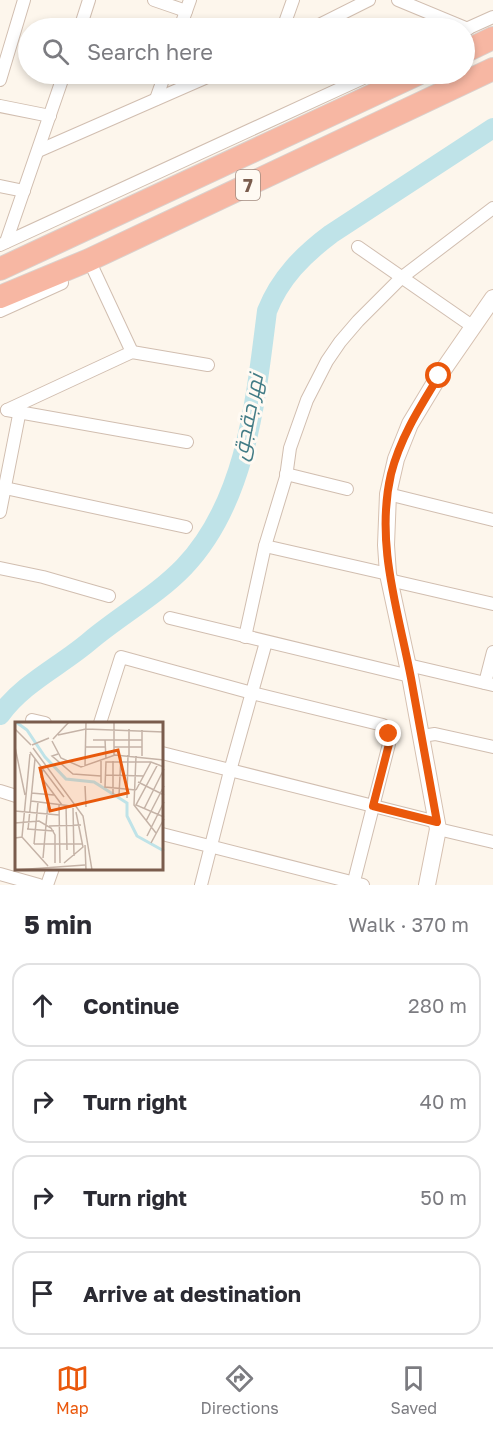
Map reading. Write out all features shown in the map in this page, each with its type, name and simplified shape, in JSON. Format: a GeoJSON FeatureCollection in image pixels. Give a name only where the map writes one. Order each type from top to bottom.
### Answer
{"type":"FeatureCollection","features":[{"type":"Feature","properties":{"kind":"highway"},"geometry":{"type":"LineString","coordinates":[[475,47],[493,38]]}},
{"type":"Feature","properties":{"kind":"highway","name":"7"},"geometry":{"type":"LineString","coordinates":[[475,78],[493,69]]}},
{"type":"Feature","properties":{"kind":"highway","name":"7"},"geometry":{"type":"LineString","coordinates":[[0,269],[397,84]]}},
{"type":"Feature","properties":{"kind":"highway","name":"7"},"geometry":{"type":"LineString","coordinates":[[0,297],[91,265],[462,84]]}},
{"type":"Feature","properties":{"kind":"street"},"geometry":{"type":"LineString","coordinates":[[19,18],[24,0]]}},
{"type":"Feature","properties":{"kind":"street"},"geometry":{"type":"LineString","coordinates":[[83,18],[89,0]]}},
{"type":"Feature","properties":{"kind":"street"},"geometry":{"type":"LineString","coordinates":[[154,0],[188,5]]}},
{"type":"Feature","properties":{"kind":"street"},"geometry":{"type":"LineString","coordinates":[[287,18],[293,0]]}},
{"type":"Feature","properties":{"kind":"street"},"geometry":{"type":"LineString","coordinates":[[332,18],[369,0]]}},
{"type":"Feature","properties":{"kind":"street"},"geometry":{"type":"LineString","coordinates":[[398,0],[439,18]]}},
{"type":"Feature","properties":{"kind":"street"},"geometry":{"type":"LineString","coordinates":[[475,26],[493,17]]}},
{"type":"Feature","properties":{"kind":"street"},"geometry":{"type":"LineString","coordinates":[[0,80],[18,20]]}},
{"type":"Feature","properties":{"kind":"street"},"geometry":{"type":"LineString","coordinates":[[3,244],[61,84]]}},
{"type":"Feature","properties":{"kind":"street"},"geometry":{"type":"LineString","coordinates":[[156,99],[161,84]]}},
{"type":"Feature","properties":{"kind":"street"},"geometry":{"type":"LineString","coordinates":[[38,151],[191,84]]}},
{"type":"Feature","properties":{"kind":"street"},"geometry":{"type":"LineString","coordinates":[[3,244],[350,84]]}},
{"type":"Feature","properties":{"kind":"street"},"geometry":{"type":"LineString","coordinates":[[0,106],[50,116]]}},
{"type":"Feature","properties":{"kind":"street"},"geometry":{"type":"LineString","coordinates":[[0,186],[24,191]]}},
{"type":"Feature","properties":{"kind":"street"},"geometry":{"type":"LineString","coordinates":[[245,637],[266,546],[286,474],[290,448],[307,400],[327,361],[358,321],[401,278],[493,208]]}},
{"type":"Feature","properties":{"kind":"street"},"geometry":{"type":"LineString","coordinates":[[358,247],[472,326]]}},
{"type":"Feature","properties":{"kind":"street"},"geometry":{"type":"LineString","coordinates":[[0,311],[91,265],[132,352]]}},
{"type":"Feature","properties":{"kind":"street"},"geometry":{"type":"LineString","coordinates":[[427,885],[438,826],[389,577],[386,545],[388,494],[396,459],[410,424],[472,326],[493,298]]}},
{"type":"Feature","properties":{"kind":"street"},"geometry":{"type":"LineString","coordinates":[[12,409],[132,352],[208,365]]}},
{"type":"Feature","properties":{"kind":"street"},"geometry":{"type":"LineString","coordinates":[[12,409],[187,442]]}},
{"type":"Feature","properties":{"kind":"street"},"geometry":{"type":"LineString","coordinates":[[0,513],[5,488],[12,409]]}},
{"type":"Feature","properties":{"kind":"street"},"geometry":{"type":"LineString","coordinates":[[286,474],[347,489]]}},
{"type":"Feature","properties":{"kind":"street"},"geometry":{"type":"LineString","coordinates":[[5,488],[186,527]]}},
{"type":"Feature","properties":{"kind":"street"},"geometry":{"type":"LineString","coordinates":[[388,494],[493,520]]}},
{"type":"Feature","properties":{"kind":"street"},"geometry":{"type":"LineString","coordinates":[[266,546],[493,604]]}},
{"type":"Feature","properties":{"kind":"street"},"geometry":{"type":"LineString","coordinates":[[0,568],[43,577],[109,596]]}},
{"type":"Feature","properties":{"kind":"street"},"geometry":{"type":"LineString","coordinates":[[170,618],[266,642],[489,684],[493,652]]}},
{"type":"Feature","properties":{"kind":"street"},"geometry":{"type":"LineString","coordinates":[[201,885],[266,642]]}},
{"type":"Feature","properties":{"kind":"street"},"geometry":{"type":"LineString","coordinates":[[100,722],[121,657],[252,693],[377,723],[386,728],[389,734],[389,744],[357,884],[164,834]]}},
{"type":"Feature","properties":{"kind":"street"},"geometry":{"type":"LineString","coordinates":[[422,736],[435,734],[493,747]]}},
{"type":"Feature","properties":{"kind":"street"},"geometry":{"type":"LineString","coordinates":[[164,754],[373,806],[493,842]]}},
{"type":"Feature","properties":{"kind":"street"},"geometry":{"type":"LineString","coordinates":[[0,791],[15,795]]}},
{"type":"Feature","properties":{"kind":"street"},"geometry":{"type":"LineString","coordinates":[[47,885],[52,870]]}},
{"type":"Feature","properties":{"kind":"street"},"geometry":{"type":"LineString","coordinates":[[0,874],[39,885]]}},
{"type":"Feature","properties":{"kind":"waterway","name":"نهر جقجق"},"geometry":{"type":"LineString","coordinates":[[0,715],[31,684],[162,587],[184,567],[205,541],[222,511],[235,480],[245,446],[253,412],[267,311],[272,299],[293,268],[331,234],[493,128]]}},
{"type":"Feature","properties":{"kind":"route"},"geometry":{"type":"LineString","coordinates":[[389,734],[389,744],[373,806],[437,822],[410,676],[389,580],[386,545],[388,494],[396,459],[410,424],[439,376]]}}]}
